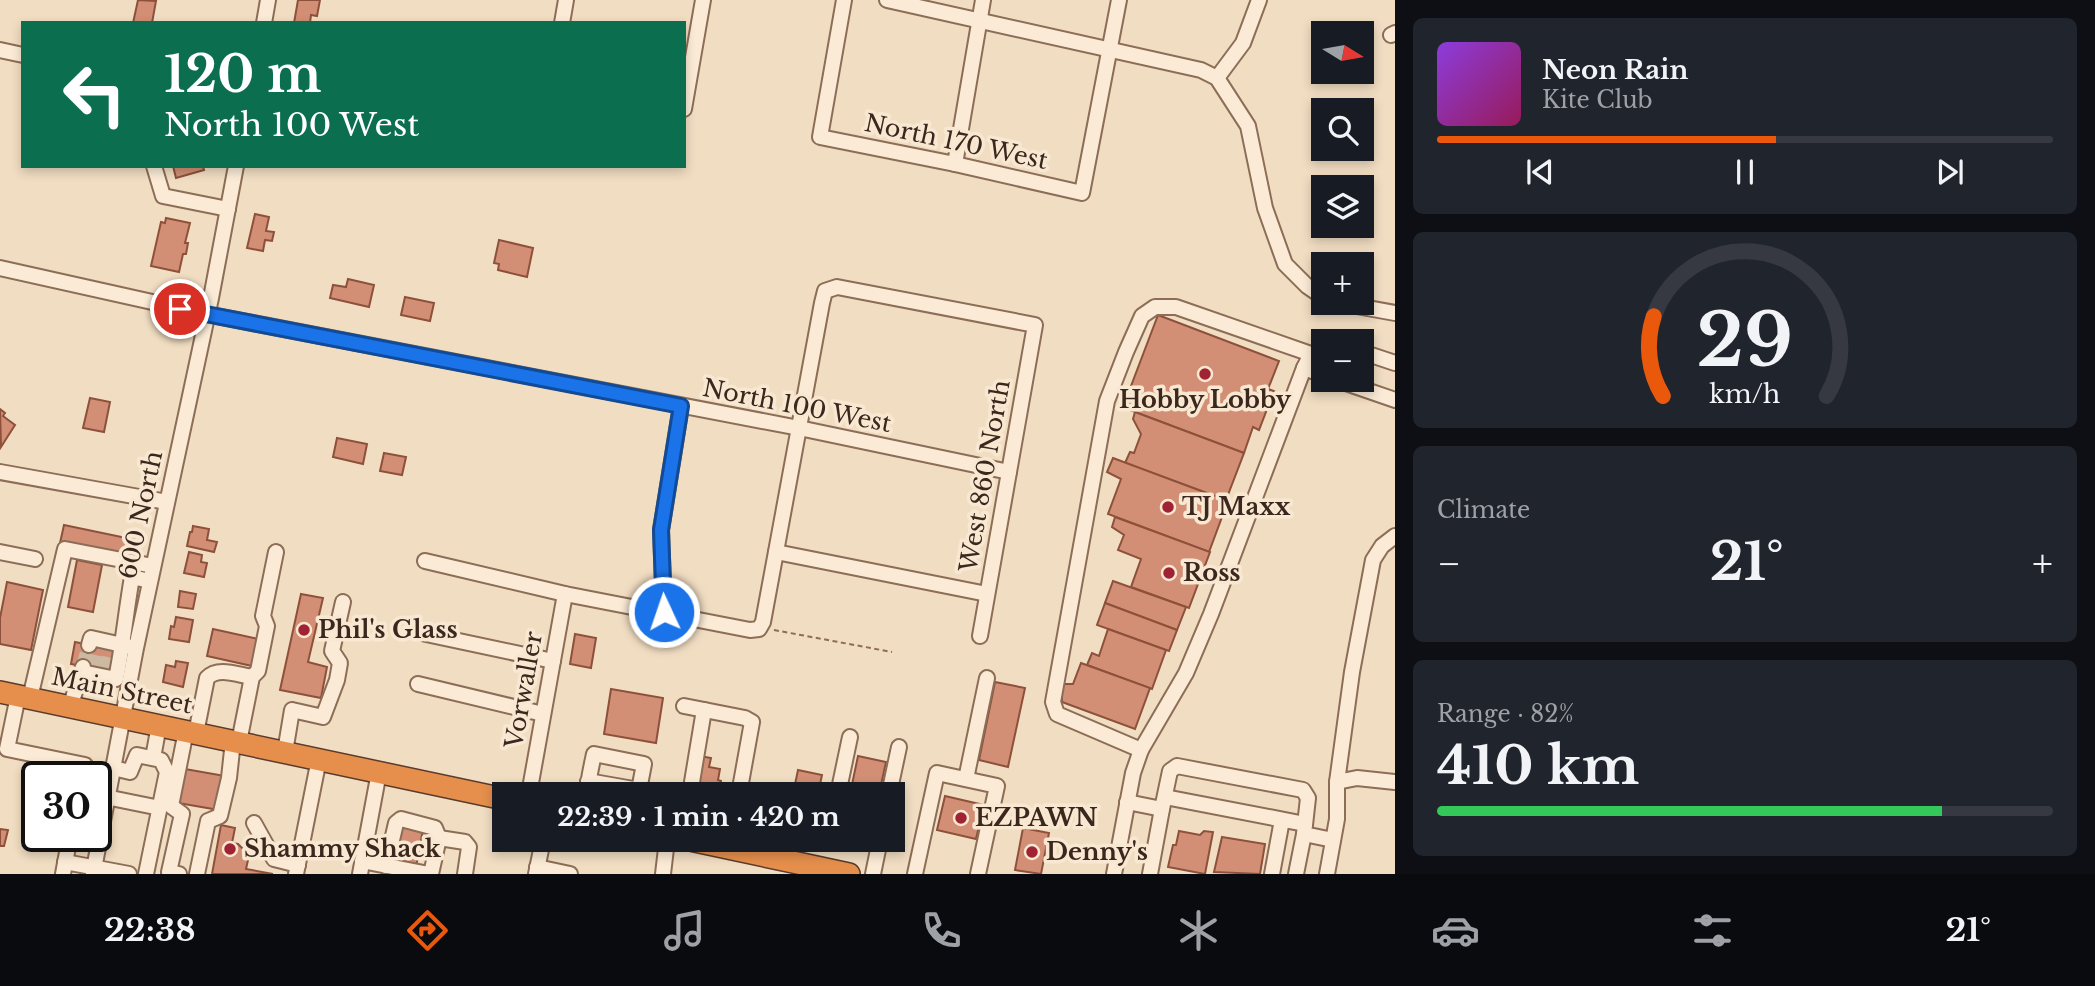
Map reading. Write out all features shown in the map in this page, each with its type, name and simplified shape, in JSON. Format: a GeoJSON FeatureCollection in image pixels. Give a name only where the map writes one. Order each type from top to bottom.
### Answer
{"type":"FeatureCollection","features":[{"type":"Feature","properties":{"kind":"highway","name":"Main Street"},"geometry":{"type":"LineString","coordinates":[[16,695],[492,796]]}},
{"type":"Feature","properties":{"kind":"highway"},"geometry":{"type":"LineString","coordinates":[[765,852],[791,868],[849,874]]}},
{"type":"Feature","properties":{"kind":"street"},"geometry":{"type":"LineString","coordinates":[[264,21],[268,0]]}},
{"type":"Feature","properties":{"kind":"street"},"geometry":{"type":"LineString","coordinates":[[562,21],[566,0]]}},
{"type":"Feature","properties":{"kind":"street"},"geometry":{"type":"LineString","coordinates":[[686,98],[703,0]]}},
{"type":"Feature","properties":{"kind":"street","name":"North 170 West"},"geometry":{"type":"LineString","coordinates":[[844,0],[820,137],[1082,193],[1111,49]]}},
{"type":"Feature","properties":{"kind":"street"},"geometry":{"type":"LineString","coordinates":[[887,0],[1201,69],[1217,78],[1248,126],[1265,208],[1285,264],[1311,288]]}},
{"type":"Feature","properties":{"kind":"street"},"geometry":{"type":"LineString","coordinates":[[955,164],[983,0]]}},
{"type":"Feature","properties":{"kind":"street"},"geometry":{"type":"LineString","coordinates":[[1111,49],[1119,0]]}},
{"type":"Feature","properties":{"kind":"street"},"geometry":{"type":"LineString","coordinates":[[1217,78],[1243,43],[1259,0]]}},
{"type":"Feature","properties":{"kind":"street"},"geometry":{"type":"LineString","coordinates":[[0,50],[21,55]]}},
{"type":"Feature","properties":{"kind":"street"},"geometry":{"type":"LineString","coordinates":[[155,168],[163,196],[228,209]]}},
{"type":"Feature","properties":{"kind":"street","name":"600 North"},"geometry":{"type":"LineString","coordinates":[[113,768],[123,718],[101,674],[110,645],[141,627],[236,168]]}},
{"type":"Feature","properties":{"kind":"street","name":"North 100 West"},"geometry":{"type":"LineString","coordinates":[[0,268],[206,314],[799,428],[1009,472]]}},
{"type":"Feature","properties":{"kind":"street","name":"West 860 North"},"geometry":{"type":"LineString","coordinates":[[799,428],[825,291],[837,287],[1035,325],[980,636]]}},
{"type":"Feature","properties":{"kind":"street"},"geometry":{"type":"LineString","coordinates":[[1141,750],[1057,714],[1053,702],[1107,401],[1126,352],[1142,316],[1156,307],[1175,307],[1311,351]]}},
{"type":"Feature","properties":{"kind":"street"},"geometry":{"type":"LineString","coordinates":[[1374,309],[1395,313]]}},
{"type":"Feature","properties":{"kind":"street"},"geometry":{"type":"LineString","coordinates":[[1374,356],[1395,363]]}},
{"type":"Feature","properties":{"kind":"street"},"geometry":{"type":"LineString","coordinates":[[1114,874],[1133,773],[1141,750],[1190,664],[1304,368],[1311,360]]}},
{"type":"Feature","properties":{"kind":"street"},"geometry":{"type":"LineString","coordinates":[[1304,368],[1311,371]]}},
{"type":"Feature","properties":{"kind":"street"},"geometry":{"type":"LineString","coordinates":[[1372,392],[1395,400]]}},
{"type":"Feature","properties":{"kind":"street"},"geometry":{"type":"LineString","coordinates":[[664,612],[661,530],[681,406]]}},
{"type":"Feature","properties":{"kind":"street"},"geometry":{"type":"LineString","coordinates":[[425,561],[565,594],[750,630],[759,629],[763,622],[799,428]]}},
{"type":"Feature","properties":{"kind":"street"},"geometry":{"type":"LineString","coordinates":[[0,472],[167,502]]}},
{"type":"Feature","properties":{"kind":"street"},"geometry":{"type":"LineString","coordinates":[[1327,874],[1337,819],[1337,782],[1352,672],[1373,559],[1382,546],[1395,536]]}},
{"type":"Feature","properties":{"kind":"street"},"geometry":{"type":"LineString","coordinates":[[67,761],[7,748],[16,695],[65,549],[133,570],[152,573]]}},
{"type":"Feature","properties":{"kind":"street"},"geometry":{"type":"LineString","coordinates":[[0,552],[35,559]]}},
{"type":"Feature","properties":{"kind":"street"},"geometry":{"type":"LineString","coordinates":[[197,874],[208,821],[220,816],[252,677],[258,671],[267,626],[263,615],[276,552]]}},
{"type":"Feature","properties":{"kind":"street"},"geometry":{"type":"LineString","coordinates":[[776,552],[987,594]]}},
{"type":"Feature","properties":{"kind":"street"},"geometry":{"type":"LineString","coordinates":[[110,645],[124,623],[133,570]]}},
{"type":"Feature","properties":{"kind":"street","name":"Vorwaller"},"geometry":{"type":"LineString","coordinates":[[531,782],[565,594]]}},
{"type":"Feature","properties":{"kind":"street"},"geometry":{"type":"LineString","coordinates":[[285,752],[292,710],[323,717],[337,680],[340,663],[332,651],[343,602]]}},
{"type":"Feature","properties":{"kind":"street"},"geometry":{"type":"LineString","coordinates":[[124,623],[141,627]]}},
{"type":"Feature","properties":{"kind":"street"},"geometry":{"type":"LineString","coordinates":[[426,634],[552,662]]}},
{"type":"Feature","properties":{"kind":"street"},"geometry":{"type":"LineString","coordinates":[[179,874],[169,872],[182,814],[171,806],[207,678],[218,671],[252,677]]}},
{"type":"Feature","properties":{"kind":"street"},"geometry":{"type":"LineString","coordinates":[[70,707],[101,674]]}},
{"type":"Feature","properties":{"kind":"street"},"geometry":{"type":"LineString","coordinates":[[966,779],[988,678]]}},
{"type":"Feature","properties":{"kind":"street"},"geometry":{"type":"LineString","coordinates":[[418,684],[543,714]]}},
{"type":"Feature","properties":{"kind":"street"},"geometry":{"type":"LineString","coordinates":[[684,706],[752,722],[741,782]]}},
{"type":"Feature","properties":{"kind":"street"},"geometry":{"type":"LineString","coordinates":[[692,782],[704,710]]}},
{"type":"Feature","properties":{"kind":"street"},"geometry":{"type":"LineString","coordinates":[[153,758],[159,725]]}},
{"type":"Feature","properties":{"kind":"street"},"geometry":{"type":"LineString","coordinates":[[841,782],[850,737]]}},
{"type":"Feature","properties":{"kind":"street"},"geometry":{"type":"LineString","coordinates":[[892,782],[899,747]]}},
{"type":"Feature","properties":{"kind":"street"},"geometry":{"type":"LineString","coordinates":[[113,768],[130,772],[138,755],[161,760],[167,772],[146,874]]}},
{"type":"Feature","properties":{"kind":"street"},"geometry":{"type":"LineString","coordinates":[[254,823],[274,859],[297,870],[318,759]]}},
{"type":"Feature","properties":{"kind":"street"},"geometry":{"type":"LineString","coordinates":[[1150,874],[1170,771],[1177,766],[1303,790],[1308,798],[1296,874]]}},
{"type":"Feature","properties":{"kind":"street"},"geometry":{"type":"LineString","coordinates":[[379,772],[361,868],[386,866],[430,874],[439,838],[435,828],[401,819],[396,823],[386,866]]}},
{"type":"Feature","properties":{"kind":"street"},"geometry":{"type":"LineString","coordinates":[[915,874],[937,773],[997,786],[978,874]]}},
{"type":"Feature","properties":{"kind":"street"},"geometry":{"type":"LineString","coordinates":[[1337,782],[1357,778],[1395,782]]}},
{"type":"Feature","properties":{"kind":"street"},"geometry":{"type":"LineString","coordinates":[[112,798],[160,808]]}},
{"type":"Feature","properties":{"kind":"street"},"geometry":{"type":"LineString","coordinates":[[1127,802],[1163,803],[1282,820],[1333,840]]}},
{"type":"Feature","properties":{"kind":"street"},"geometry":{"type":"LineString","coordinates":[[1272,874],[1282,820]]}},
{"type":"Feature","properties":{"kind":"street"},"geometry":{"type":"LineString","coordinates":[[439,838],[466,842],[469,847],[465,874]]}},
{"type":"Feature","properties":{"kind":"street","name":"600 North"},"geometry":{"type":"LineString","coordinates":[[94,871],[96,852]]}},
{"type":"Feature","properties":{"kind":"street"},"geometry":{"type":"LineString","coordinates":[[541,852],[537,871],[570,874]]}},
{"type":"Feature","properties":{"kind":"street"},"geometry":{"type":"LineString","coordinates":[[663,874],[666,852]]}},
{"type":"Feature","properties":{"kind":"street"},"geometry":{"type":"LineString","coordinates":[[873,874],[878,852]]}},
{"type":"Feature","properties":{"kind":"street"},"geometry":{"type":"LineString","coordinates":[[64,868],[129,874]]}},
{"type":"Feature","properties":{"kind":"path"},"geometry":{"type":"LineString","coordinates":[[759,629],[892,652]]}},
{"type":"Feature","properties":{"kind":"building"},"geometry":{"type":"Polygon","coordinates":[[[138,0],[156,1],[152,21],[133,21],[138,0]]]}},
{"type":"Feature","properties":{"kind":"building"},"geometry":{"type":"Polygon","coordinates":[[[298,0],[320,0],[317,16],[311,15],[310,21],[294,21],[298,0]]]}},
{"type":"Feature","properties":{"kind":"building"},"geometry":{"type":"Polygon","coordinates":[[[174,168],[204,168],[204,170],[176,178],[174,168]]]}},
{"type":"Feature","properties":{"kind":"building"},"geometry":{"type":"Polygon","coordinates":[[[255,214],[269,217],[266,231],[274,232],[272,241],[265,240],[263,251],[247,248],[255,214]]]}},
{"type":"Feature","properties":{"kind":"building"},"geometry":{"type":"Polygon","coordinates":[[[166,218],[190,223],[185,243],[188,243],[186,254],[183,254],[179,272],[151,266],[161,222],[165,223],[166,218]]]}},
{"type":"Feature","properties":{"kind":"building"},"geometry":{"type":"Polygon","coordinates":[[[499,240],[533,248],[527,277],[498,270],[499,264],[494,263],[499,240]]]}},
{"type":"Feature","properties":{"kind":"building"},"geometry":{"type":"Polygon","coordinates":[[[348,279],[374,285],[369,307],[330,298],[333,285],[346,287],[348,279]]]}},
{"type":"Feature","properties":{"kind":"building"},"geometry":{"type":"Polygon","coordinates":[[[405,297],[434,303],[430,321],[401,315],[405,297]]]}},
{"type":"Feature","properties":{"kind":"building","name":"Hobby Lobby"},"geometry":{"type":"Polygon","coordinates":[[[1158,315],[1279,361],[1268,389],[1274,391],[1259,430],[1253,427],[1244,453],[1127,409],[1135,388],[1131,386],[1158,315]]]}},
{"type":"Feature","properties":{"kind":"building"},"geometry":{"type":"Polygon","coordinates":[[[90,398],[110,402],[104,432],[83,428],[90,398]]]}},
{"type":"Feature","properties":{"kind":"building"},"geometry":{"type":"Polygon","coordinates":[[[0,409],[5,413],[3,416],[15,425],[1,447],[0,409]]]}},
{"type":"Feature","properties":{"kind":"building"},"geometry":{"type":"Polygon","coordinates":[[[1135,412],[1244,453],[1226,500],[1125,463],[1130,452],[1134,453],[1141,434],[1133,419],[1135,412]]]}},
{"type":"Feature","properties":{"kind":"building"},"geometry":{"type":"Polygon","coordinates":[[[337,438],[367,444],[363,464],[333,457],[337,438]]]}},
{"type":"Feature","properties":{"kind":"building"},"geometry":{"type":"Polygon","coordinates":[[[384,453],[406,457],[402,475],[380,471],[384,453]]]}},
{"type":"Feature","properties":{"kind":"building","name":"TJ Maxx"},"geometry":{"type":"Polygon","coordinates":[[[1113,458],[1228,501],[1209,552],[1108,514],[1121,479],[1107,472],[1113,458]]]}},
{"type":"Feature","properties":{"kind":"building","name":"Ross"},"geometry":{"type":"Polygon","coordinates":[[[1115,517],[1210,552],[1189,608],[1131,587],[1141,559],[1118,550],[1124,535],[1112,527],[1115,517]]]}},
{"type":"Feature","properties":{"kind":"building"},"geometry":{"type":"Polygon","coordinates":[[[64,525],[136,540],[133,557],[60,543],[64,525]]]}},
{"type":"Feature","properties":{"kind":"building"},"geometry":{"type":"Polygon","coordinates":[[[193,526],[209,529],[207,540],[217,542],[214,552],[187,546],[193,526]]]}},
{"type":"Feature","properties":{"kind":"building"},"geometry":{"type":"Polygon","coordinates":[[[189,552],[202,555],[201,562],[207,563],[204,577],[184,573],[189,552]]]}},
{"type":"Feature","properties":{"kind":"building"},"geometry":{"type":"Polygon","coordinates":[[[77,560],[102,565],[93,612],[68,607],[77,560]]]}},
{"type":"Feature","properties":{"kind":"building"},"geometry":{"type":"Polygon","coordinates":[[[1113,581],[1186,607],[1177,630],[1105,603],[1113,581]]]}},
{"type":"Feature","properties":{"kind":"building"},"geometry":{"type":"Polygon","coordinates":[[[7,582],[43,590],[31,650],[0,644],[0,618],[7,582]]]}},
{"type":"Feature","properties":{"kind":"building"},"geometry":{"type":"Polygon","coordinates":[[[180,591],[196,594],[193,609],[178,607],[180,591]]]}},
{"type":"Feature","properties":{"kind":"building","name":"Phil's Glass"},"geometry":{"type":"Polygon","coordinates":[[[301,594],[323,598],[308,662],[327,667],[321,698],[280,690],[301,594]]]}},
{"type":"Feature","properties":{"kind":"building"},"geometry":{"type":"Polygon","coordinates":[[[1105,603],[1177,630],[1169,651],[1097,625],[1105,603]]]}},
{"type":"Feature","properties":{"kind":"building"},"geometry":{"type":"Polygon","coordinates":[[[176,617],[193,620],[189,642],[169,639],[176,617]]]}},
{"type":"Feature","properties":{"kind":"building"},"geometry":{"type":"Polygon","coordinates":[[[213,629],[258,639],[252,666],[207,656],[213,629]]]}},
{"type":"Feature","properties":{"kind":"building"},"geometry":{"type":"Polygon","coordinates":[[[1108,629],[1166,650],[1152,689],[1087,665],[1092,653],[1099,656],[1108,629]]]}},
{"type":"Feature","properties":{"kind":"building"},"geometry":{"type":"Polygon","coordinates":[[[575,634],[596,638],[591,668],[570,664],[575,634]]]}},
{"type":"Feature","properties":{"kind":"building"},"geometry":{"type":"Polygon","coordinates":[[[75,642],[120,651],[116,673],[71,664],[75,642]]]}},
{"type":"Feature","properties":{"kind":"building"},"geometry":{"type":"Polygon","coordinates":[[[176,661],[188,663],[183,687],[163,682],[166,665],[175,667],[176,661]]]}},
{"type":"Feature","properties":{"kind":"building"},"geometry":{"type":"Polygon","coordinates":[[[1081,663],[1150,688],[1135,729],[1062,702],[1062,684],[1073,684],[1081,663]]]}},
{"type":"Feature","properties":{"kind":"building"},"geometry":{"type":"Polygon","coordinates":[[[995,682],[1025,688],[1008,767],[979,760],[995,682]]]}},
{"type":"Feature","properties":{"kind":"building"},"geometry":{"type":"Polygon","coordinates":[[[611,689],[663,698],[656,743],[604,734],[611,689]]]}},
{"type":"Feature","properties":{"kind":"building"},"geometry":{"type":"Polygon","coordinates":[[[700,756],[711,758],[709,767],[720,769],[718,780],[721,782],[696,782],[700,756]]]}},
{"type":"Feature","properties":{"kind":"building"},"geometry":{"type":"Polygon","coordinates":[[[858,756],[886,762],[882,782],[853,782],[858,756]]]}},
{"type":"Feature","properties":{"kind":"building"},"geometry":{"type":"Polygon","coordinates":[[[185,769],[225,776],[219,810],[178,803],[185,769]]]}},
{"type":"Feature","properties":{"kind":"building"},"geometry":{"type":"Polygon","coordinates":[[[798,770],[822,775],[821,782],[796,782],[798,770]]]}},
{"type":"Feature","properties":{"kind":"building","name":"EZPAWN"},"geometry":{"type":"Polygon","coordinates":[[[945,796],[984,805],[976,839],[937,830],[945,796]]]}},
{"type":"Feature","properties":{"kind":"building","name":"Shammy Shack"},"geometry":{"type":"Polygon","coordinates":[[[221,825],[235,828],[232,843],[238,844],[245,851],[248,860],[246,869],[273,874],[212,874],[221,825]]]}},
{"type":"Feature","properties":{"kind":"building"},"geometry":{"type":"Polygon","coordinates":[[[399,825],[423,830],[416,867],[392,862],[399,825]]]}},
{"type":"Feature","properties":{"kind":"building","name":"Denny's"},"geometry":{"type":"Polygon","coordinates":[[[1023,828],[1049,833],[1041,874],[1015,870],[1023,828]]]}},
{"type":"Feature","properties":{"kind":"building"},"geometry":{"type":"Polygon","coordinates":[[[0,829],[8,830],[4,846],[0,846],[0,829]]]}},
{"type":"Feature","properties":{"kind":"building"},"geometry":{"type":"Polygon","coordinates":[[[1179,831],[1200,835],[1204,831],[1213,832],[1205,874],[1168,867],[1179,831]]]}},
{"type":"Feature","properties":{"kind":"building"},"geometry":{"type":"Polygon","coordinates":[[[1222,837],[1265,844],[1260,874],[1214,872],[1222,837]]]}},
{"type":"Feature","properties":{"kind":"tunnel"},"geometry":{"type":"LineString","coordinates":[[83,667],[89,645]]}},
{"type":"Feature","properties":{"kind":"tunnel"},"geometry":{"type":"LineString","coordinates":[[94,669],[99,647]]}},
{"type":"Feature","properties":{"kind":"tunnel"},"geometry":{"type":"LineString","coordinates":[[106,671],[111,649]]}},
{"type":"Feature","properties":{"kind":"place","name":"Hobby Lobby"},"geometry":{"type":"Point","coordinates":[1205,374]}},
{"type":"Feature","properties":{"kind":"place","name":"TJ Maxx"},"geometry":{"type":"Point","coordinates":[1168,507]}},
{"type":"Feature","properties":{"kind":"place","name":"Ross"},"geometry":{"type":"Point","coordinates":[1169,573]}},
{"type":"Feature","properties":{"kind":"place","name":"Phil's Glass"},"geometry":{"type":"Point","coordinates":[304,630]}},
{"type":"Feature","properties":{"kind":"place","name":"EZPAWN"},"geometry":{"type":"Point","coordinates":[961,818]}},
{"type":"Feature","properties":{"kind":"place","name":"Shammy Shack"},"geometry":{"type":"Point","coordinates":[230,849]}},
{"type":"Feature","properties":{"kind":"place","name":"Denny's"},"geometry":{"type":"Point","coordinates":[1032,852]}},
{"type":"Feature","properties":{"kind":"route"},"geometry":{"type":"LineString","coordinates":[[180,309],[681,406],[661,530],[664,612]]}}]}
